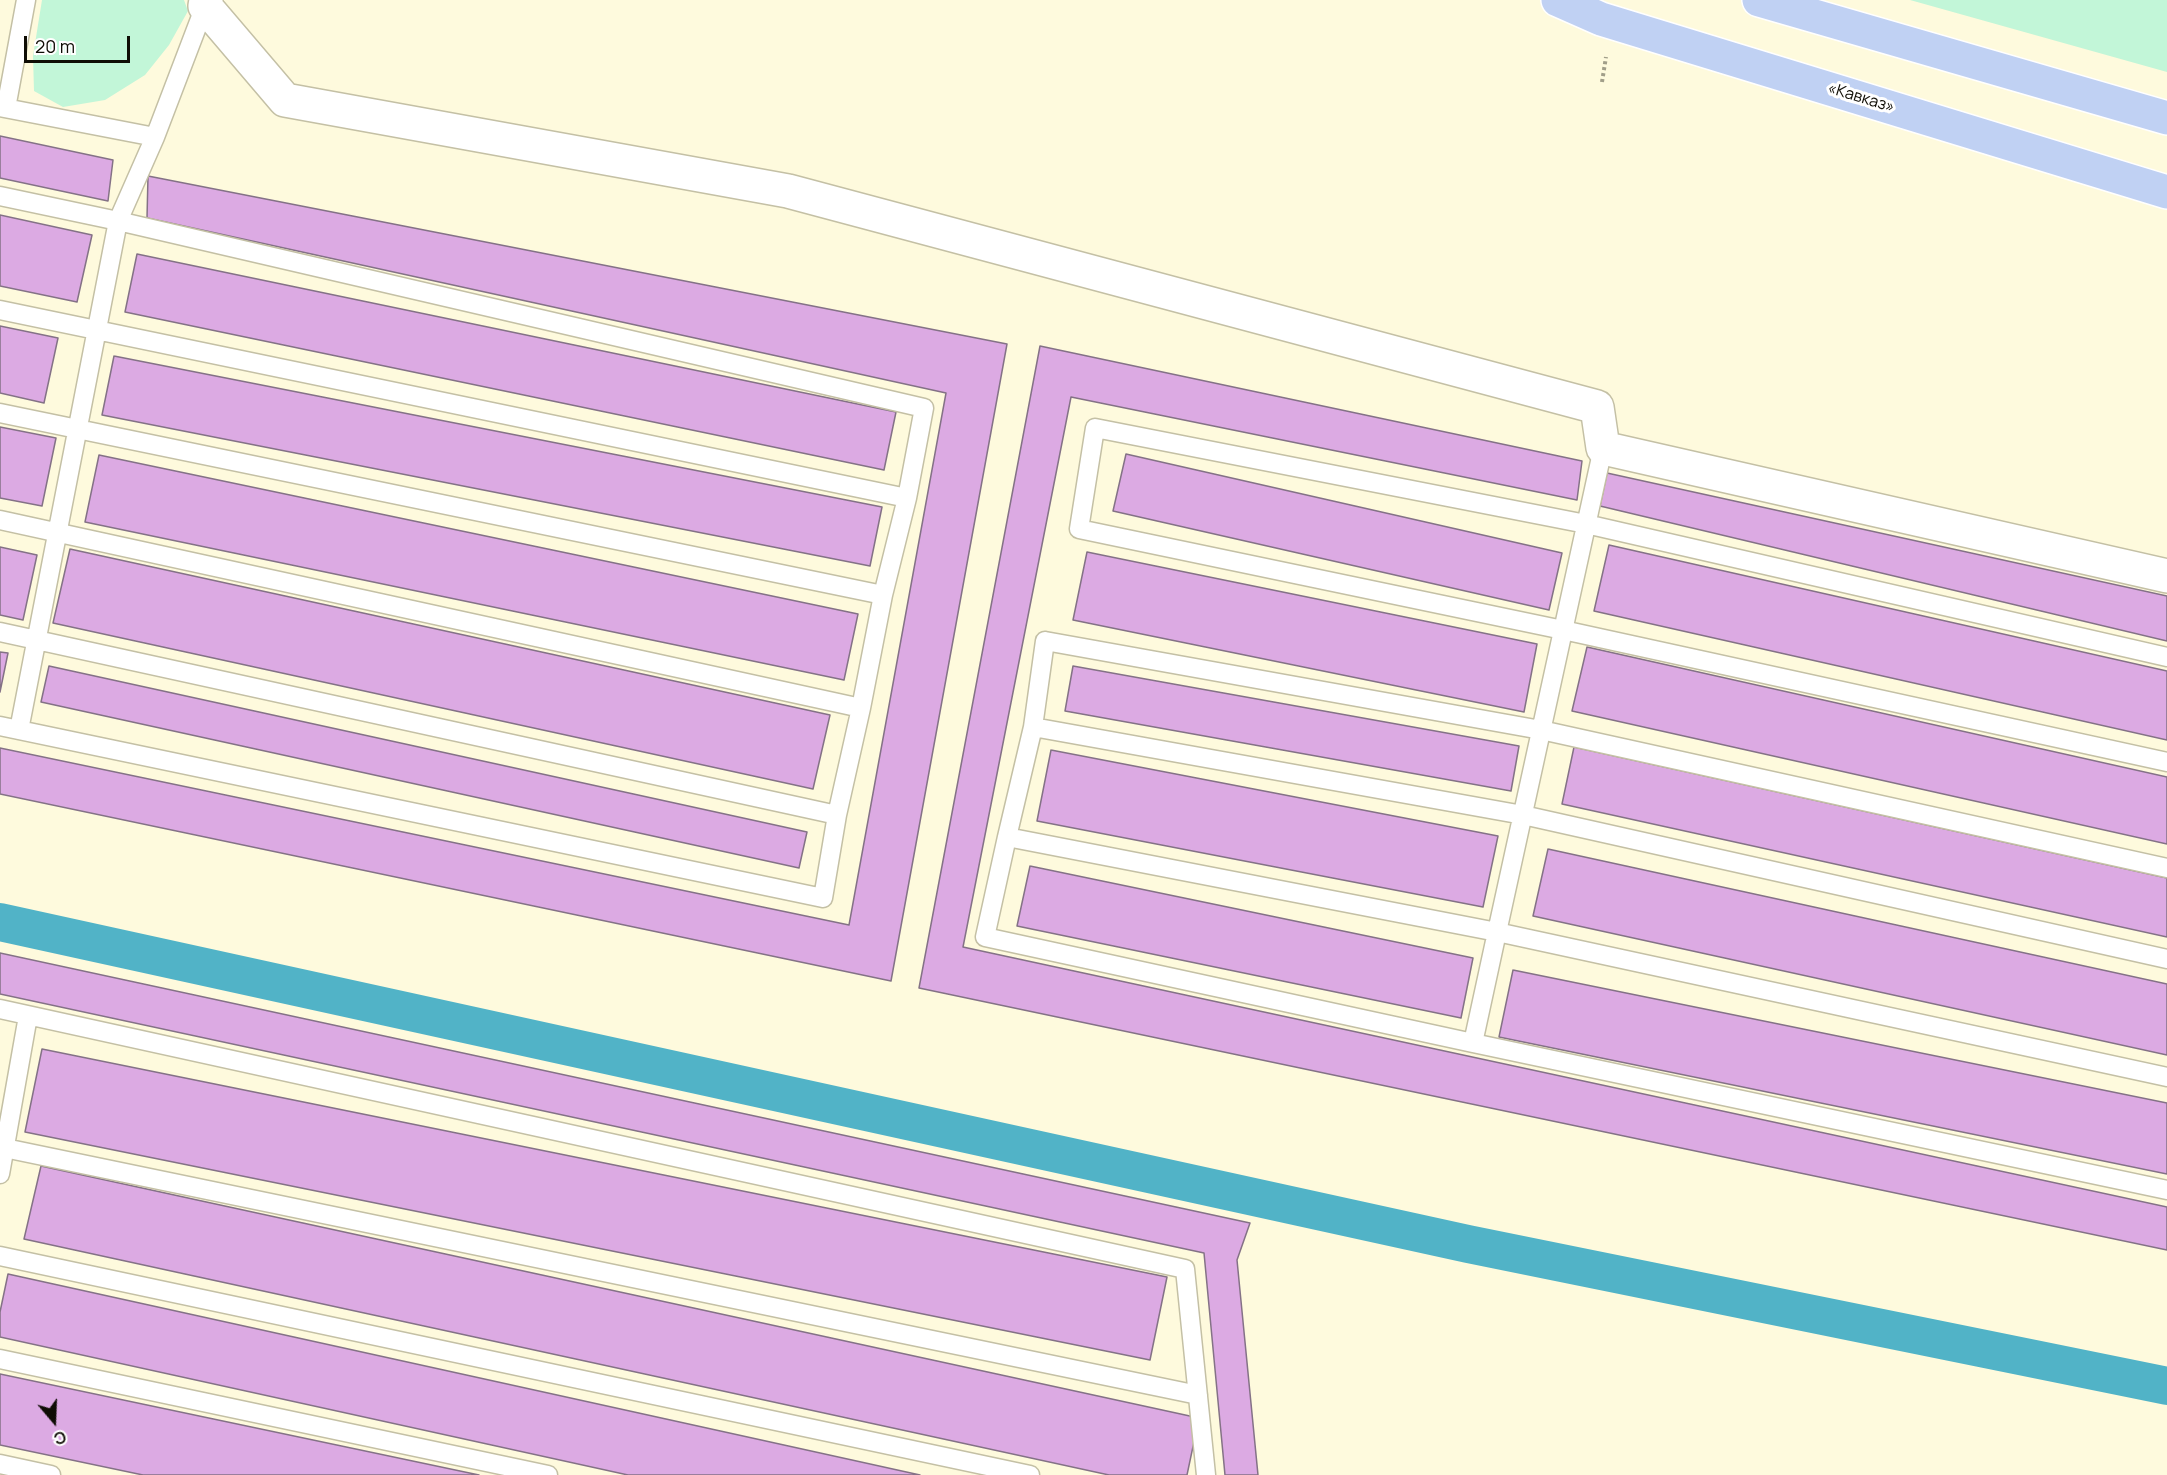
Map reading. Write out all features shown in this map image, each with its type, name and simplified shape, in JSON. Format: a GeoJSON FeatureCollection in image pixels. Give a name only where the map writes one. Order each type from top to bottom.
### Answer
{"type":"FeatureCollection","features":[{"type":"Feature","properties":{"kind":"highway","name":"«Кавказ»"},"geometry":{"type":"LineString","coordinates":[[1558,0],[1601,19],[2167,192]]}},
{"type":"Feature","properties":{"kind":"highway"},"geometry":{"type":"LineString","coordinates":[[1760,0],[2167,118]]}},
{"type":"Feature","properties":{"kind":"street"},"geometry":{"type":"LineString","coordinates":[[205,3],[285,100],[788,191],[1597,407],[1603,447],[2167,576]]}},
{"type":"Feature","properties":{"kind":"lane"},"geometry":{"type":"LineString","coordinates":[[26,0],[3,108],[155,137]]}},
{"type":"Feature","properties":{"kind":"lane"},"geometry":{"type":"LineString","coordinates":[[18,730],[118,220],[155,137],[205,3]]}},
{"type":"Feature","properties":{"kind":"lane"},"geometry":{"type":"LineString","coordinates":[[0,196],[118,220],[924,408],[907,498],[883,595],[837,815],[823,898],[0,726]]}},
{"type":"Feature","properties":{"kind":"lane"},"geometry":{"type":"LineString","coordinates":[[0,310],[907,498]]}},
{"type":"Feature","properties":{"kind":"lane"},"geometry":{"type":"LineString","coordinates":[[0,413],[883,595]]}},
{"type":"Feature","properties":{"kind":"lane"},"geometry":{"type":"LineString","coordinates":[[2167,657],[1586,524],[1095,428],[1079,529],[1563,630],[2167,762]]}},
{"type":"Feature","properties":{"kind":"lane"},"geometry":{"type":"LineString","coordinates":[[1473,1043],[1603,447]]}},
{"type":"Feature","properties":{"kind":"lane"},"geometry":{"type":"LineString","coordinates":[[0,520],[861,708]]}},
{"type":"Feature","properties":{"kind":"lane"},"geometry":{"type":"LineString","coordinates":[[0,632],[837,815]]}},
{"type":"Feature","properties":{"kind":"lane"},"geometry":{"type":"LineString","coordinates":[[2167,868],[1541,730],[1045,641],[1033,727],[985,937],[2167,1190]]}},
{"type":"Feature","properties":{"kind":"lane"},"geometry":{"type":"LineString","coordinates":[[1033,727],[1523,815],[2167,959]]}},
{"type":"Feature","properties":{"kind":"lane"},"geometry":{"type":"LineString","coordinates":[[1007,837],[1497,932],[2167,1077]]}},
{"type":"Feature","properties":{"kind":"lane"},"geometry":{"type":"LineString","coordinates":[[0,1010],[1185,1269],[1206,1475]]}},
{"type":"Feature","properties":{"kind":"lane"},"geometry":{"type":"LineString","coordinates":[[0,1174],[2,1148],[28,1016]]}},
{"type":"Feature","properties":{"kind":"lane"},"geometry":{"type":"LineString","coordinates":[[2,1148],[1198,1395]]}},
{"type":"Feature","properties":{"kind":"lane"},"geometry":{"type":"LineString","coordinates":[[0,1256],[1030,1475]]}},
{"type":"Feature","properties":{"kind":"lane"},"geometry":{"type":"LineString","coordinates":[[0,1359],[548,1475]]}},
{"type":"Feature","properties":{"kind":"lane"},"geometry":{"type":"LineString","coordinates":[[0,1464],[51,1475]]}},
{"type":"Feature","properties":{"kind":"green space"},"geometry":{"type":"Polygon","coordinates":[[[42,0],[184,0],[188,11],[169,45],[145,75],[105,100],[63,107],[34,91],[33,56],[42,0]]]}},
{"type":"Feature","properties":{"kind":"green space"},"geometry":{"type":"Polygon","coordinates":[[[1910,0],[2167,0],[2167,72],[1910,0]]]}},
{"type":"Feature","properties":{"kind":"building"},"geometry":{"type":"Polygon","coordinates":[[[0,136],[113,160],[108,201],[0,178],[0,136]]]}},
{"type":"Feature","properties":{"kind":"building"},"geometry":{"type":"Polygon","coordinates":[[[148,176],[1007,344],[891,981],[0,794],[0,748],[849,925],[946,393],[147,218],[148,176]]]}},
{"type":"Feature","properties":{"kind":"building"},"geometry":{"type":"Polygon","coordinates":[[[0,215],[92,235],[77,302],[0,286],[0,215]]]}},
{"type":"Feature","properties":{"kind":"building"},"geometry":{"type":"Polygon","coordinates":[[[137,254],[896,412],[884,470],[125,312],[137,254]]]}},
{"type":"Feature","properties":{"kind":"building"},"geometry":{"type":"Polygon","coordinates":[[[0,326],[58,338],[44,403],[0,393],[0,326]]]}},
{"type":"Feature","properties":{"kind":"building"},"geometry":{"type":"Polygon","coordinates":[[[1040,346],[1582,461],[1577,500],[1071,397],[963,947],[2167,1207],[2167,1250],[919,988],[1040,346]]]}},
{"type":"Feature","properties":{"kind":"building"},"geometry":{"type":"Polygon","coordinates":[[[114,356],[882,507],[870,566],[102,415],[114,356]]]}},
{"type":"Feature","properties":{"kind":"building"},"geometry":{"type":"Polygon","coordinates":[[[0,427],[56,438],[42,506],[0,498],[0,427]]]}},
{"type":"Feature","properties":{"kind":"building"},"geometry":{"type":"Polygon","coordinates":[[[1126,454],[1562,553],[1549,610],[1113,511],[1126,454]]]}},
{"type":"Feature","properties":{"kind":"building"},"geometry":{"type":"Polygon","coordinates":[[[99,455],[858,614],[844,680],[85,522],[99,455]]]}},
{"type":"Feature","properties":{"kind":"building"},"geometry":{"type":"Polygon","coordinates":[[[1607,473],[2167,596],[2167,641],[1600,506],[1607,473]]]}},
{"type":"Feature","properties":{"kind":"building"},"geometry":{"type":"Polygon","coordinates":[[[1609,545],[2167,671],[2167,740],[1594,611],[1609,545]]]}},
{"type":"Feature","properties":{"kind":"building"},"geometry":{"type":"Polygon","coordinates":[[[0,547],[37,555],[23,620],[0,615],[0,547]]]}},
{"type":"Feature","properties":{"kind":"building"},"geometry":{"type":"Polygon","coordinates":[[[70,549],[830,715],[813,789],[53,623],[70,549]]]}},
{"type":"Feature","properties":{"kind":"building"},"geometry":{"type":"Polygon","coordinates":[[[1087,552],[1537,644],[1524,712],[1073,620],[1087,552]]]}},
{"type":"Feature","properties":{"kind":"building"},"geometry":{"type":"Polygon","coordinates":[[[1587,647],[2167,777],[2167,844],[1572,711],[1587,647]]]}},
{"type":"Feature","properties":{"kind":"building"},"geometry":{"type":"Polygon","coordinates":[[[0,652],[8,653],[0,692],[0,652]]]}},
{"type":"Feature","properties":{"kind":"building"},"geometry":{"type":"Polygon","coordinates":[[[49,666],[807,832],[799,868],[41,702],[49,666]]]}},
{"type":"Feature","properties":{"kind":"building"},"geometry":{"type":"Polygon","coordinates":[[[1073,666],[1519,746],[1511,791],[1065,711],[1073,666]]]}},
{"type":"Feature","properties":{"kind":"building"},"geometry":{"type":"Polygon","coordinates":[[[1574,747],[2167,878],[2167,937],[1562,804],[1574,747]]]}},
{"type":"Feature","properties":{"kind":"building"},"geometry":{"type":"Polygon","coordinates":[[[1051,750],[1498,836],[1483,907],[1037,821],[1051,750]]]}},
{"type":"Feature","properties":{"kind":"building"},"geometry":{"type":"Polygon","coordinates":[[[1548,849],[2167,984],[2167,1055],[1533,916],[1548,849]]]}},
{"type":"Feature","properties":{"kind":"building"},"geometry":{"type":"Polygon","coordinates":[[[1030,866],[1473,958],[1461,1018],[1017,926],[1030,866]]]}},
{"type":"Feature","properties":{"kind":"building"},"geometry":{"type":"Polygon","coordinates":[[[0,953],[1250,1223],[1237,1260],[1258,1475],[1225,1475],[1204,1253],[0,994],[0,953]]]}},
{"type":"Feature","properties":{"kind":"building"},"geometry":{"type":"Polygon","coordinates":[[[1513,970],[2167,1103],[2167,1174],[1499,1037],[1513,970]]]}},
{"type":"Feature","properties":{"kind":"building"},"geometry":{"type":"Polygon","coordinates":[[[42,1049],[1167,1277],[1150,1360],[25,1132],[42,1049]]]}},
{"type":"Feature","properties":{"kind":"building"},"geometry":{"type":"Polygon","coordinates":[[[41,1166],[1199,1418],[1187,1475],[1109,1475],[24,1239],[41,1166]]]}},
{"type":"Feature","properties":{"kind":"building"},"geometry":{"type":"Polygon","coordinates":[[[8,1274],[920,1475],[628,1475],[0,1337],[0,1312],[8,1274]]]}},
{"type":"Feature","properties":{"kind":"building"},"geometry":{"type":"Polygon","coordinates":[[[0,1374],[479,1475],[143,1475],[0,1445],[0,1374]]]}},
{"type":"Feature","properties":{"kind":"waterway"},"geometry":{"type":"LineString","coordinates":[[0,922],[1468,1244],[2167,1386]]}}]}
